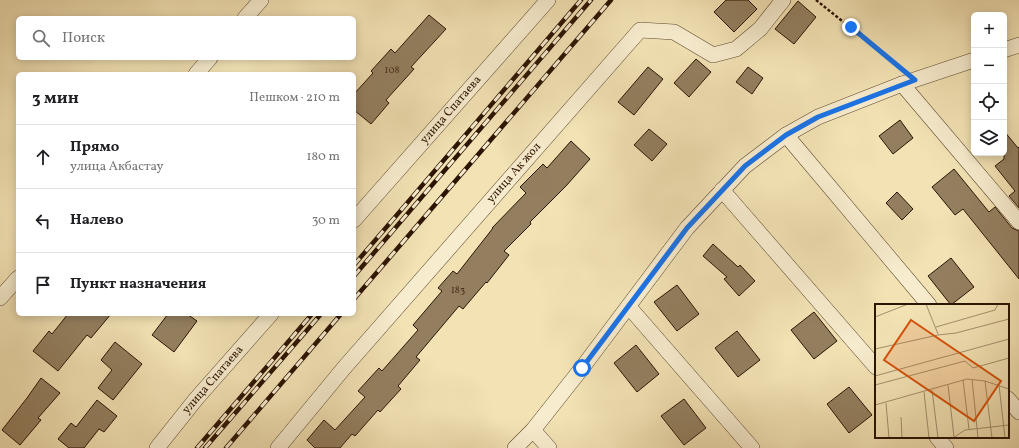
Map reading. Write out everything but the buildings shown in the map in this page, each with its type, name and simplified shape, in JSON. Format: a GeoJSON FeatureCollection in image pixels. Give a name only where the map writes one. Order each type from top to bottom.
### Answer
{"type":"FeatureCollection","features":[{"type":"Feature","properties":{"kind":"street"},"geometry":{"type":"LineString","coordinates":[[247,16],[261,0]]}},
{"type":"Feature","properties":{"kind":"street","name":"улица Спатаева"},"geometry":{"type":"LineString","coordinates":[[356,218],[548,0]]}},
{"type":"Feature","properties":{"kind":"street","name":"улица Ак жол"},"geometry":{"type":"LineString","coordinates":[[278,448],[344,368],[640,30],[674,32],[713,55],[736,49],[760,29],[783,0]]}},
{"type":"Feature","properties":{"kind":"street"},"geometry":{"type":"LineString","coordinates":[[1007,49],[1019,45]]}},
{"type":"Feature","properties":{"kind":"street"},"geometry":{"type":"LineString","coordinates":[[198,72],[208,60]]}},
{"type":"Feature","properties":{"kind":"street"},"geometry":{"type":"LineString","coordinates":[[515,448],[533,430],[629,307],[687,228],[745,166],[786,135],[818,117],[908,82],[971,61]]}},
{"type":"Feature","properties":{"kind":"street"},"geometry":{"type":"LineString","coordinates":[[908,82],[1019,222]]}},
{"type":"Feature","properties":{"kind":"street"},"geometry":{"type":"LineString","coordinates":[[786,135],[928,304]]}},
{"type":"Feature","properties":{"kind":"street"},"geometry":{"type":"LineString","coordinates":[[722,190],[875,366]]}},
{"type":"Feature","properties":{"kind":"street"},"geometry":{"type":"LineString","coordinates":[[0,298],[16,280]]}},
{"type":"Feature","properties":{"kind":"street"},"geometry":{"type":"LineString","coordinates":[[629,307],[752,448]]}},
{"type":"Feature","properties":{"kind":"street","name":"улица Спатаева"},"geometry":{"type":"LineString","coordinates":[[157,448],[196,399],[269,316]]}},
{"type":"Feature","properties":{"kind":"street"},"geometry":{"type":"LineString","coordinates":[[1009,400],[1019,412]]}},
{"type":"Feature","properties":{"kind":"street"},"geometry":{"type":"LineString","coordinates":[[533,430],[549,448]]}},
{"type":"Feature","properties":{"kind":"street"},"geometry":{"type":"LineString","coordinates":[[938,438],[946,448]]}},
{"type":"Feature","properties":{"kind":"path"},"geometry":{"type":"LineString","coordinates":[[816,0],[908,82]]}},
{"type":"Feature","properties":{"kind":"railway"},"geometry":{"type":"LineString","coordinates":[[356,263],[581,0]]}},
{"type":"Feature","properties":{"kind":"railway"},"geometry":{"type":"LineString","coordinates":[[356,274],[591,0]]}},
{"type":"Feature","properties":{"kind":"railway"},"geometry":{"type":"LineString","coordinates":[[356,297],[611,0]]}},
{"type":"Feature","properties":{"kind":"railway"},"geometry":{"type":"LineString","coordinates":[[197,448],[310,316]]}},
{"type":"Feature","properties":{"kind":"railway"},"geometry":{"type":"LineString","coordinates":[[205,448],[319,316]]}},
{"type":"Feature","properties":{"kind":"railway"},"geometry":{"type":"LineString","coordinates":[[226,448],[339,316]]}},
{"type":"Feature","properties":{"kind":"route"},"geometry":{"type":"LineString","coordinates":[[582,368],[687,228],[745,166],[786,135],[818,117],[915,80],[851,27]]}}]}
